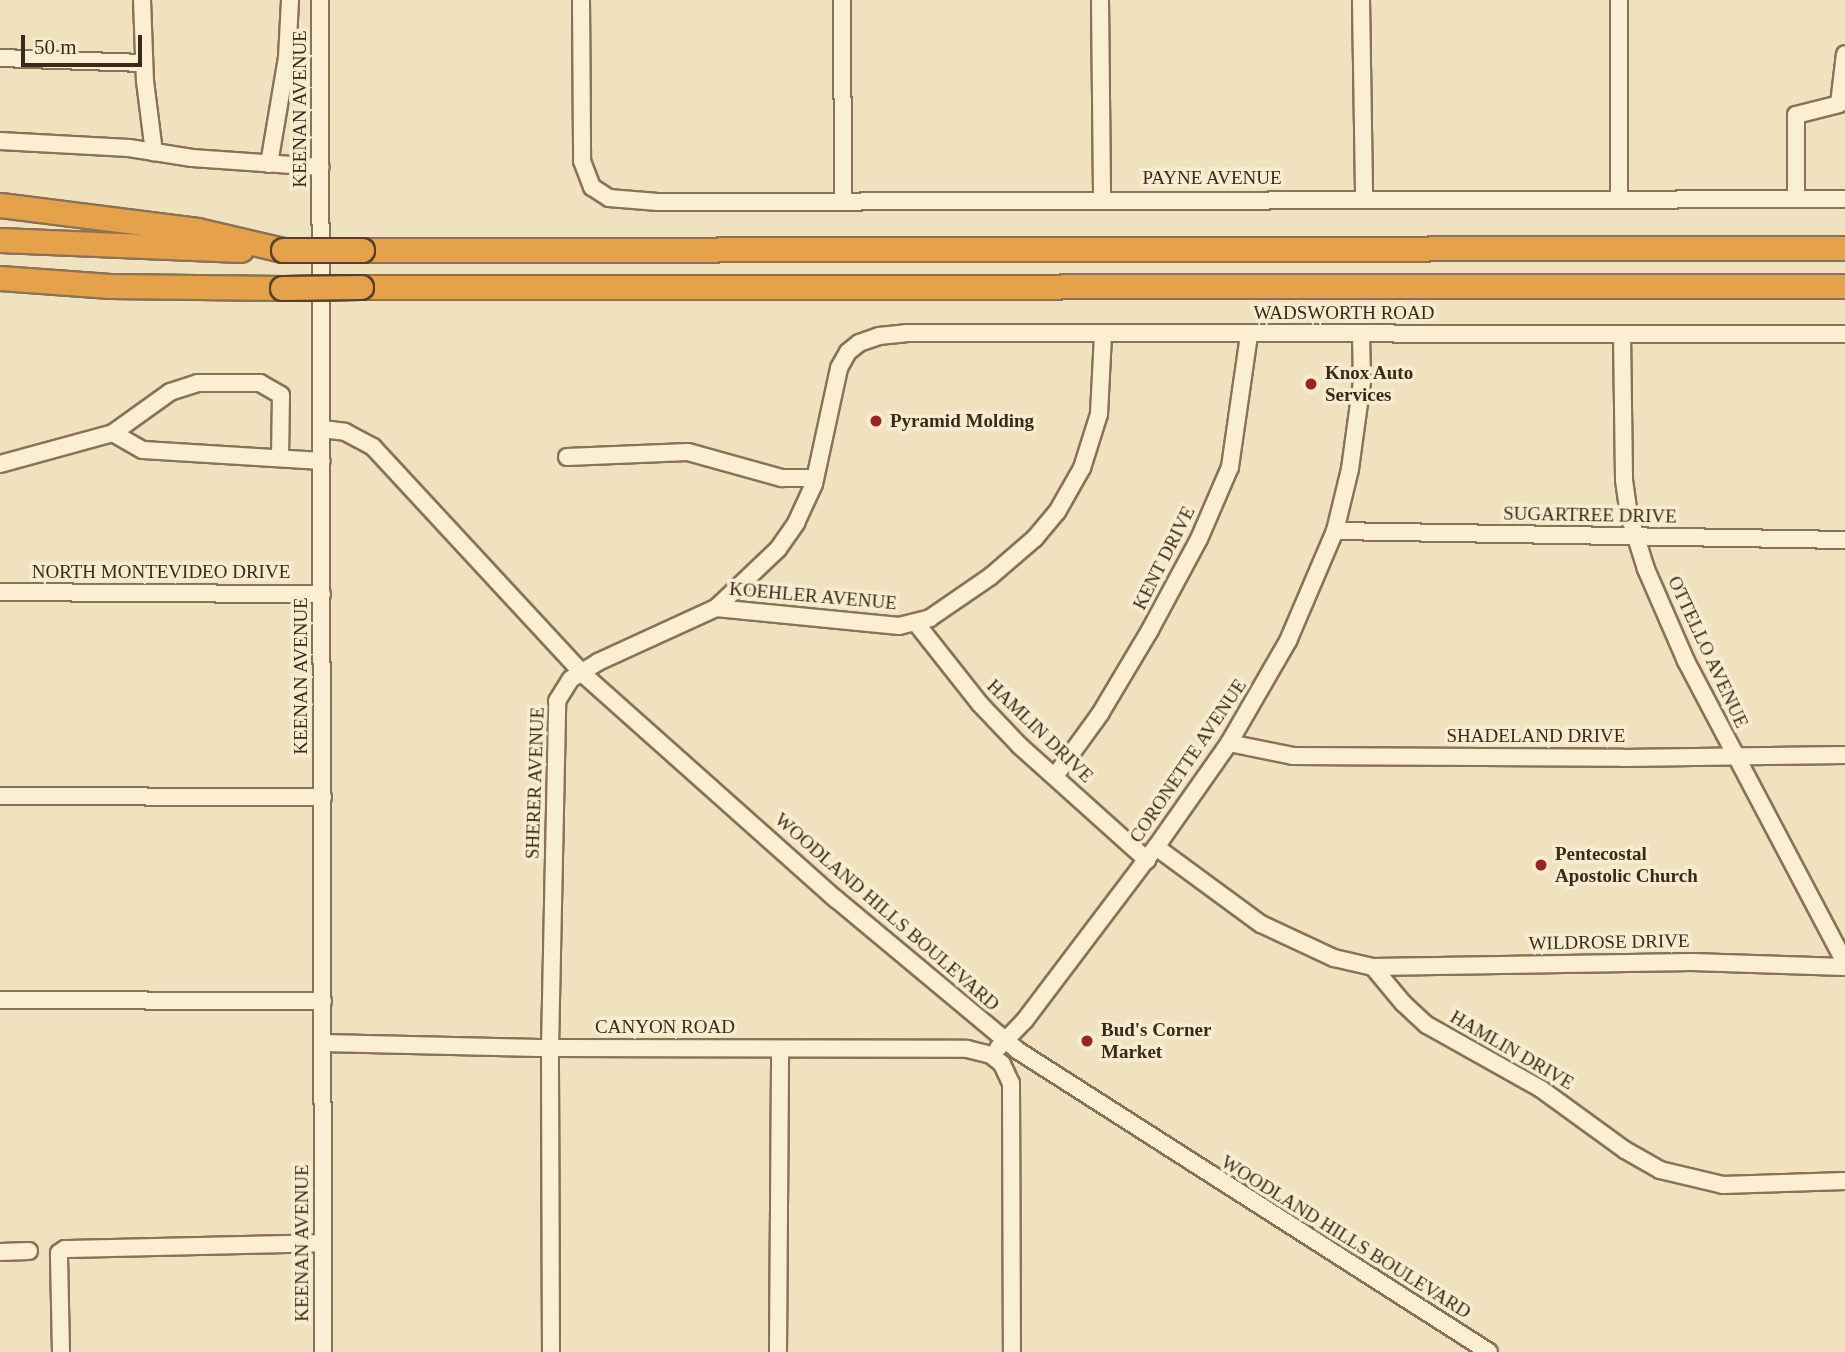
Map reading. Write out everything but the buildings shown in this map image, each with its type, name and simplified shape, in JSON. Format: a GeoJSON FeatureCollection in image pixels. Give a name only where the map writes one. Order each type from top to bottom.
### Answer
{"type":"FeatureCollection","features":[{"type":"Feature","properties":{"kind":"highway"},"geometry":{"type":"LineString","coordinates":[[0,205],[197,230],[283,250]]}},
{"type":"Feature","properties":{"kind":"highway"},"geometry":{"type":"LineString","coordinates":[[0,240],[182,250],[1845,248]]}},
{"type":"Feature","properties":{"kind":"highway"},"geometry":{"type":"LineString","coordinates":[[0,278],[110,286],[282,288],[1845,286]]}},
{"type":"Feature","properties":{"kind":"street"},"geometry":{"type":"LineString","coordinates":[[142,0],[144,63],[155,152]]}},
{"type":"Feature","properties":{"kind":"street"},"geometry":{"type":"LineString","coordinates":[[269,164],[285,72],[290,0]]}},
{"type":"Feature","properties":{"kind":"street","name":"KEENAN AVENUE"},"geometry":{"type":"LineString","coordinates":[[320,0],[323,1352]]}},
{"type":"Feature","properties":{"kind":"street","name":"PAYNE AVENUE"},"geometry":{"type":"LineString","coordinates":[[581,0],[582,162],[592,187],[609,198],[658,202],[1845,199]]}},
{"type":"Feature","properties":{"kind":"street"},"geometry":{"type":"LineString","coordinates":[[842,0],[843,200]]}},
{"type":"Feature","properties":{"kind":"street"},"geometry":{"type":"LineString","coordinates":[[1100,0],[1101,200]]}},
{"type":"Feature","properties":{"kind":"street"},"geometry":{"type":"LineString","coordinates":[[1361,0],[1364,199]]}},
{"type":"Feature","properties":{"kind":"street"},"geometry":{"type":"LineString","coordinates":[[1619,0],[1619,198]]}},
{"type":"Feature","properties":{"kind":"street"},"geometry":{"type":"LineString","coordinates":[[1796,199],[1797,115],[1839,104],[1844,54]]}},
{"type":"Feature","properties":{"kind":"street"},"geometry":{"type":"LineString","coordinates":[[0,58],[144,63]]}},
{"type":"Feature","properties":{"kind":"street"},"geometry":{"type":"LineString","coordinates":[[0,142],[321,167]]}},
{"type":"Feature","properties":{"kind":"street","name":"WADSWORTH ROAD"},"geometry":{"type":"LineString","coordinates":[[848,352],[869,338],[906,333],[1845,334]]}},
{"type":"Feature","properties":{"kind":"street","name":"CORONETTE AVENUE"},"geometry":{"type":"LineString","coordinates":[[997,1059],[1012,1046],[1026,1020],[1151,853],[1229,743],[1288,641],[1335,531],[1358,421],[1362,381],[1361,334]]}},
{"type":"Feature","properties":{"kind":"street","name":"OTTELLO AVENUE"},"geometry":{"type":"LineString","coordinates":[[1622,334],[1624,480],[1635,537],[1686,661],[1734,755],[1776,828],[1845,965]]}},
{"type":"Feature","properties":{"kind":"street","name":"KOEHLER AVENUE"},"geometry":{"type":"LineString","coordinates":[[716,608],[899,626],[930,618],[1015,557],[1064,501],[1082,468],[1099,414],[1103,335]]}},
{"type":"Feature","properties":{"kind":"street","name":"KENT DRIVE"},"geometry":{"type":"LineString","coordinates":[[1055,776],[1100,714],[1150,630],[1199,539],[1230,467],[1249,335]]}},
{"type":"Feature","properties":{"kind":"street","name":"SHERER AVENUE"},"geometry":{"type":"LineString","coordinates":[[551,1352],[550,1048],[557,701],[562,689],[621,649],[716,608],[778,549],[796,523],[815,478],[839,368],[848,352]]}},
{"type":"Feature","properties":{"kind":"street"},"geometry":{"type":"LineString","coordinates":[[0,464],[113,433],[170,392],[198,383],[260,383],[281,395],[280,457]]}},
{"type":"Feature","properties":{"kind":"street","name":"WOODLAND HILLS BOULEVARD"},"geometry":{"type":"LineString","coordinates":[[322,429],[345,432],[373,447],[582,673],[836,899],[1012,1046],[1489,1352]]}},
{"type":"Feature","properties":{"kind":"street"},"geometry":{"type":"LineString","coordinates":[[113,433],[143,450],[322,461]]}},
{"type":"Feature","properties":{"kind":"street"},"geometry":{"type":"LineString","coordinates":[[567,457],[688,452],[782,478],[815,478]]}},
{"type":"Feature","properties":{"kind":"street","name":"SUGARTREE DRIVE"},"geometry":{"type":"LineString","coordinates":[[1335,531],[1845,540]]}},
{"type":"Feature","properties":{"kind":"street","name":"NORTH MONTEVIDEO DRIVE"},"geometry":{"type":"LineString","coordinates":[[0,592],[322,594]]}},
{"type":"Feature","properties":{"kind":"street","name":"HAMLIN DRIVE"},"geometry":{"type":"LineString","coordinates":[[916,623],[980,705],[1020,746],[1151,853],[1261,924],[1334,958],[1373,967],[1403,1003],[1427,1025],[1541,1089],[1625,1150],[1660,1170],[1723,1185],[1845,1181]]}},
{"type":"Feature","properties":{"kind":"street","name":"SHADELAND DRIVE"},"geometry":{"type":"LineString","coordinates":[[1229,743],[1261,751],[1306,756],[1623,758],[1845,755]]}},
{"type":"Feature","properties":{"kind":"street"},"geometry":{"type":"LineString","coordinates":[[0,796],[323,797]]}},
{"type":"Feature","properties":{"kind":"street","name":"WILDROSE DRIVE"},"geometry":{"type":"LineString","coordinates":[[1373,967],[1692,962],[1845,965]]}},
{"type":"Feature","properties":{"kind":"street"},"geometry":{"type":"LineString","coordinates":[[0,1000],[323,1001]]}},
{"type":"Feature","properties":{"kind":"street","name":"CANYON ROAD"},"geometry":{"type":"LineString","coordinates":[[323,1043],[550,1048],[967,1049],[997,1059]]}},
{"type":"Feature","properties":{"kind":"street"},"geometry":{"type":"LineString","coordinates":[[1012,1046],[1012,1352]]}},
{"type":"Feature","properties":{"kind":"street"},"geometry":{"type":"LineString","coordinates":[[778,1352],[780,1049]]}},
{"type":"Feature","properties":{"kind":"street"},"geometry":{"type":"LineString","coordinates":[[997,1059],[1011,1083]]}},
{"type":"Feature","properties":{"kind":"street"},"geometry":{"type":"LineString","coordinates":[[61,1352],[59,1253],[65,1248],[323,1243]]}},
{"type":"Feature","properties":{"kind":"street"},"geometry":{"type":"LineString","coordinates":[[0,1252],[29,1251]]}},
{"type":"Feature","properties":{"kind":"place","name":"Knox Auto Services"},"geometry":{"type":"Point","coordinates":[1311,384]}},
{"type":"Feature","properties":{"kind":"place","name":"Pyramid Molding"},"geometry":{"type":"Point","coordinates":[876,421]}},
{"type":"Feature","properties":{"kind":"place","name":"Pentecostal Apostolic Church"},"geometry":{"type":"Point","coordinates":[1541,865]}},
{"type":"Feature","properties":{"kind":"place","name":"Bud's Corner Market"},"geometry":{"type":"Point","coordinates":[1087,1041]}}]}
